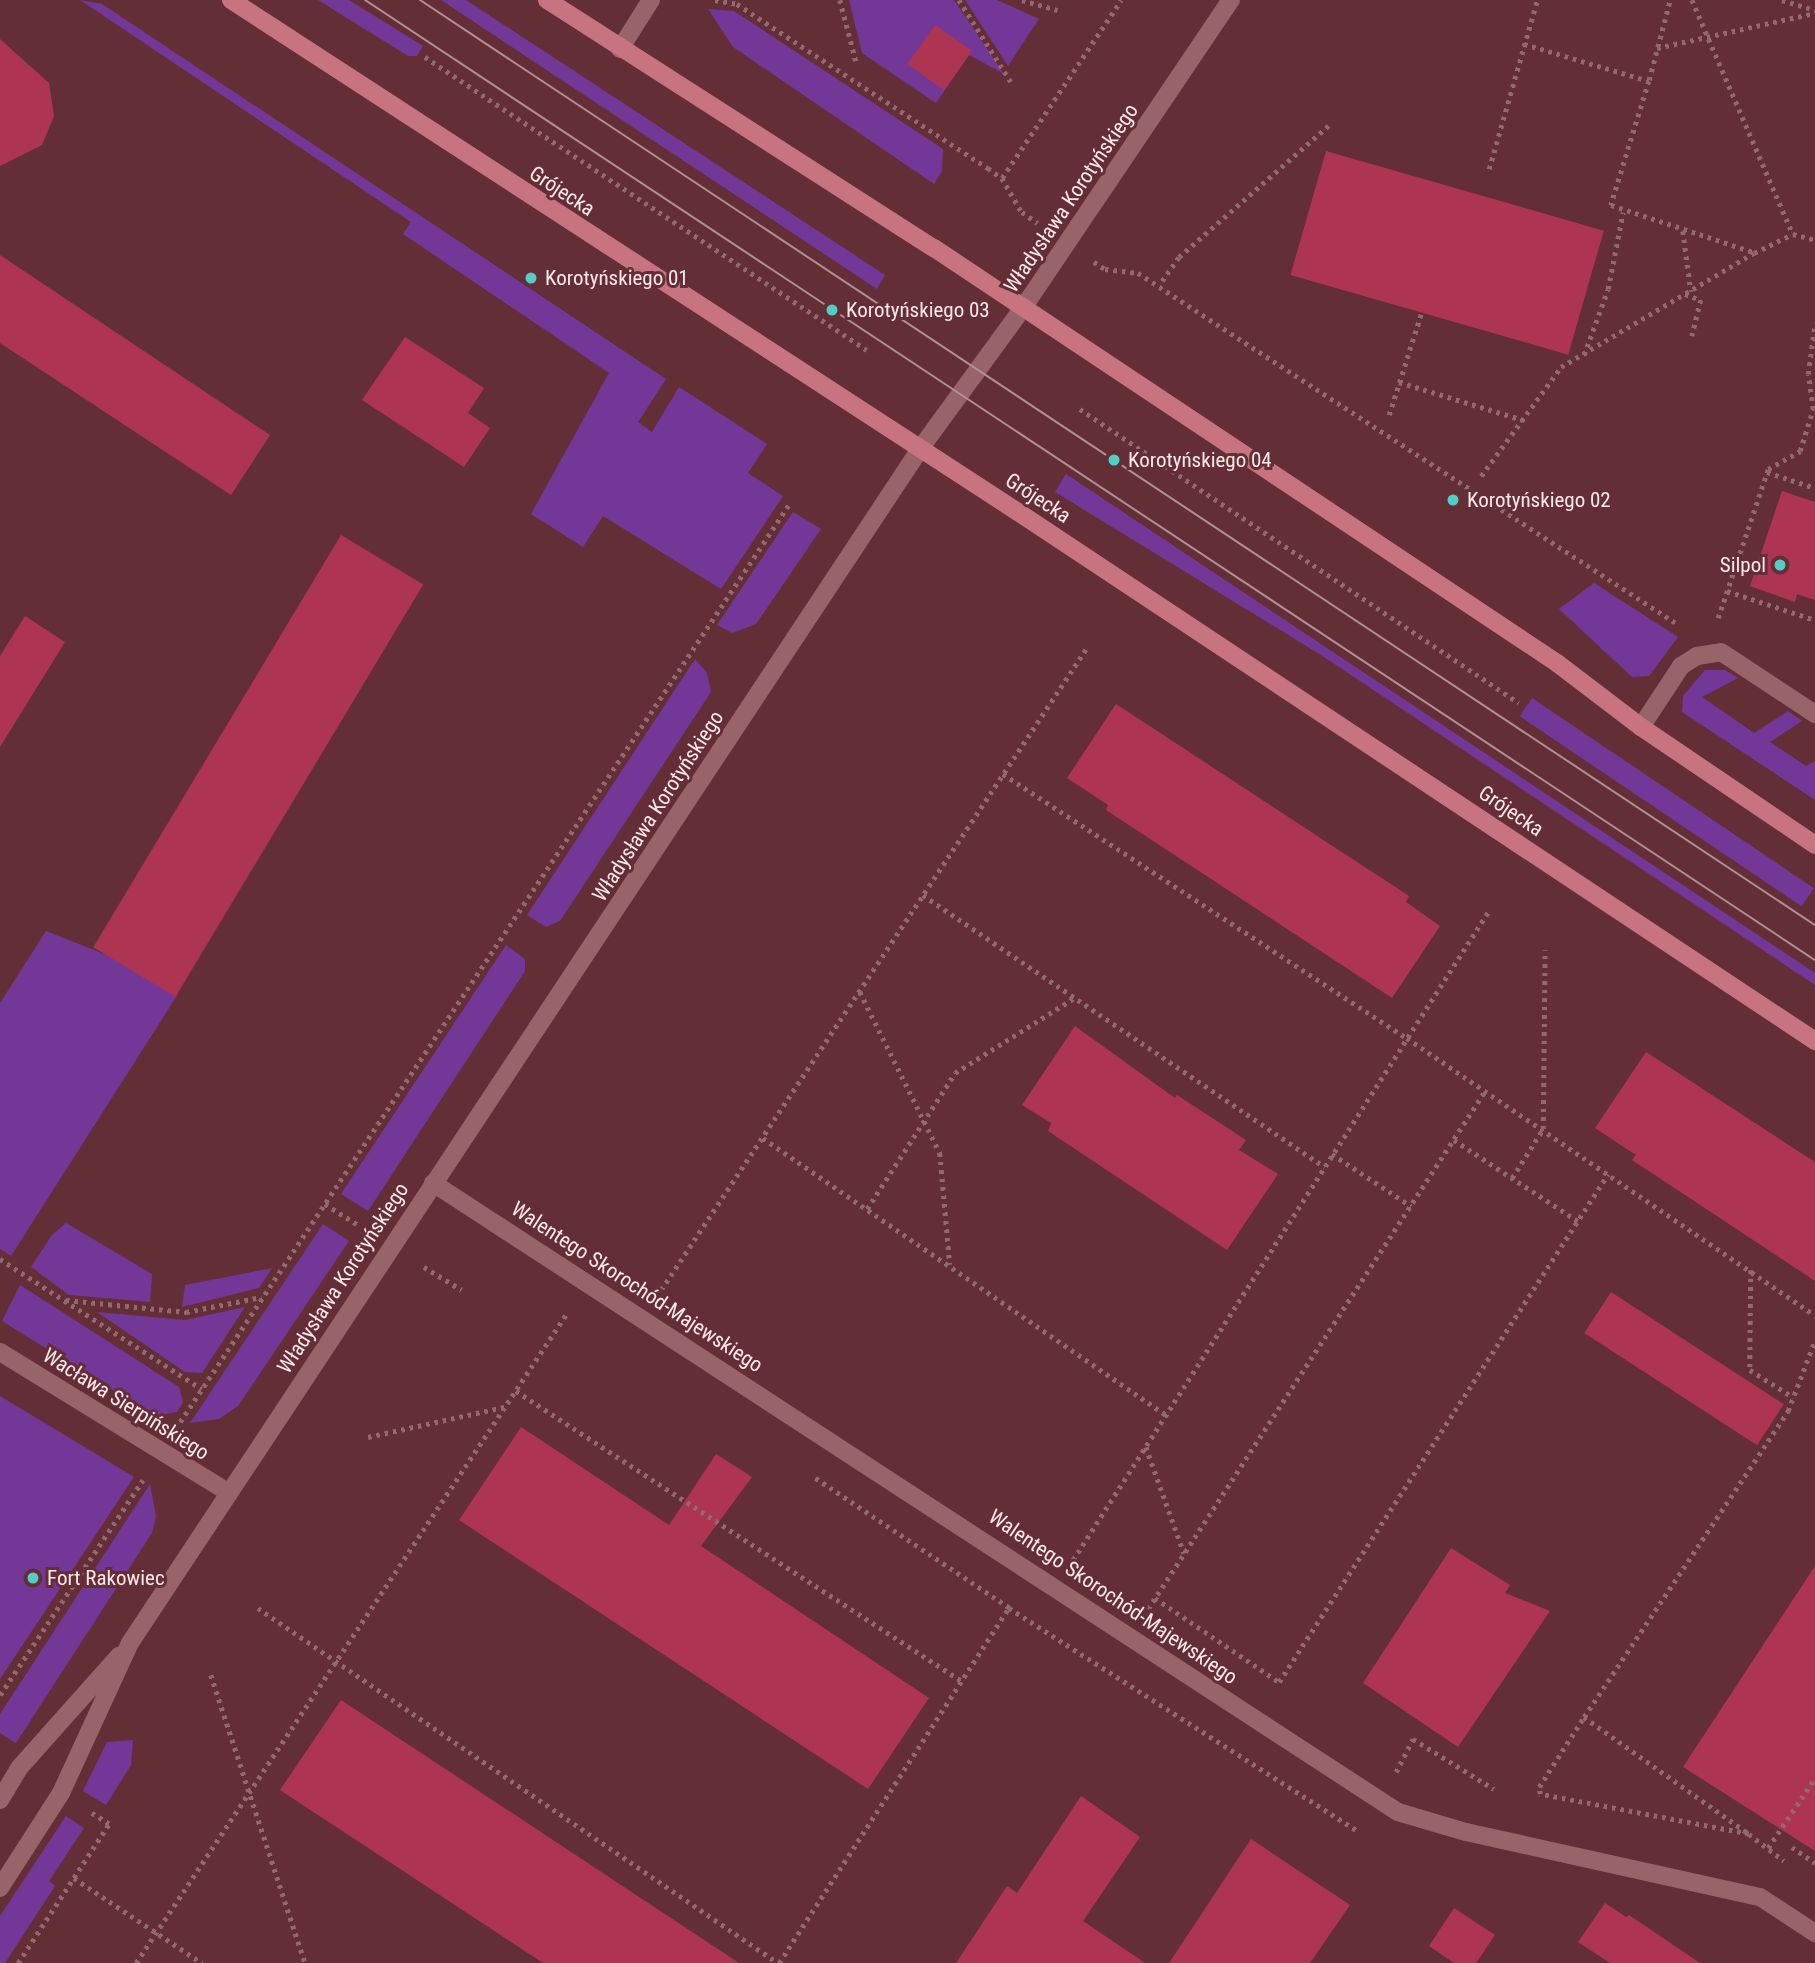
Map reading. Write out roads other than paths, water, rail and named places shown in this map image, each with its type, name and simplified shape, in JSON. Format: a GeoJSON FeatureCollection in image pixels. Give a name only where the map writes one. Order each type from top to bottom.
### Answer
{"type":"FeatureCollection","features":[{"type":"Feature","properties":{"kind":"main road","name":"Grójecka"},"geometry":{"type":"LineString","coordinates":[[231,0],[920,449],[1815,1041]]}},
{"type":"Feature","properties":{"kind":"main road"},"geometry":{"type":"LineString","coordinates":[[547,0],[1023,308],[1546,655],[1641,727],[1815,845]]}},
{"type":"Feature","properties":{"kind":"street"},"geometry":{"type":"LineString","coordinates":[[620,49],[651,0]]}},
{"type":"Feature","properties":{"kind":"street","name":"Władysława Korotyńskiego"},"geometry":{"type":"LineString","coordinates":[[0,1800],[20,1767],[130,1643],[920,449],[1023,308],[1231,0]]}},
{"type":"Feature","properties":{"kind":"street"},"geometry":{"type":"LineString","coordinates":[[1641,727],[1681,666],[1697,656],[1721,652],[1815,714]]}},
{"type":"Feature","properties":{"kind":"street","name":"Walentego Skorochód-Majewskiego"},"geometry":{"type":"LineString","coordinates":[[433,1183],[1056,1587],[1381,1802],[1455,1829],[1760,1897],[1815,1933]]}},
{"type":"Feature","properties":{"kind":"street","name":"Wacława Sierpińskiego"},"geometry":{"type":"LineString","coordinates":[[0,1352],[229,1493]]}},
{"type":"Feature","properties":{"kind":"street","name":"Władysława Korotyńskiego"},"geometry":{"type":"LineString","coordinates":[[0,1888],[61,1793],[130,1643]]}},
{"type":"Feature","properties":{"kind":"tram line"},"geometry":{"type":"LineString","coordinates":[[365,0],[1815,960]]}},
{"type":"Feature","properties":{"kind":"tram line"},"geometry":{"type":"LineString","coordinates":[[420,0],[1815,925]]}},
{"type":"Feature","properties":{"kind":"place","name":"Korotyńskiego 01"},"geometry":{"type":"Point","coordinates":[531,278]}},
{"type":"Feature","properties":{"kind":"place","name":"Korotyńskiego 03"},"geometry":{"type":"Point","coordinates":[832,310]}},
{"type":"Feature","properties":{"kind":"place","name":"Korotyńskiego 04"},"geometry":{"type":"Point","coordinates":[1114,460]}},
{"type":"Feature","properties":{"kind":"place","name":"Korotyńskiego 02"},"geometry":{"type":"Point","coordinates":[1453,500]}},
{"type":"Feature","properties":{"kind":"place","name":"Silpol"},"geometry":{"type":"Point","coordinates":[1780,565]}},
{"type":"Feature","properties":{"kind":"place","name":"Fort Rakowiec"},"geometry":{"type":"Point","coordinates":[33,1578]}}]}
